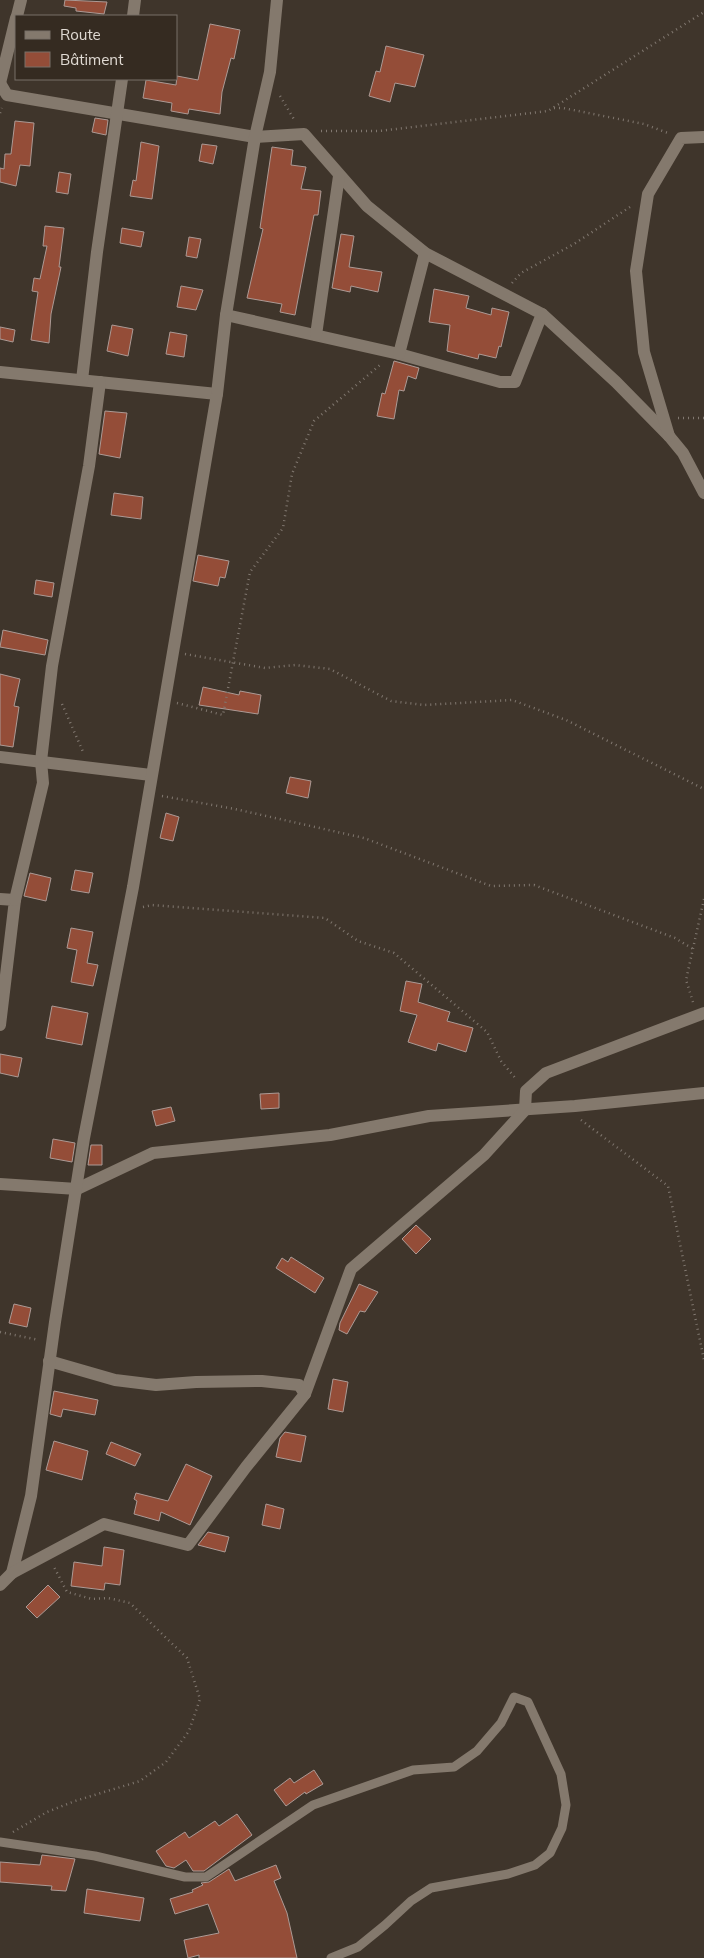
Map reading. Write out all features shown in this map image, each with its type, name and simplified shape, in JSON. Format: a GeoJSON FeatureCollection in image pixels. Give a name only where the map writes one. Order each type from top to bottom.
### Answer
{"type":"FeatureCollection","features":[{"type":"Feature","properties":{"kind":"street"},"geometry":{"type":"LineString","coordinates":[[17,15],[21,0]]}},
{"type":"Feature","properties":{"kind":"street"},"geometry":{"type":"LineString","coordinates":[[133,15],[135,0]]}},
{"type":"Feature","properties":{"kind":"street"},"geometry":{"type":"LineString","coordinates":[[12,1573],[31,1496],[49,1361],[85,1128],[128,910],[217,394],[226,315],[255,137],[270,72],[276,0]]}},
{"type":"Feature","properties":{"kind":"street"},"geometry":{"type":"LineString","coordinates":[[15,21],[0,83],[7,95],[255,137],[304,134],[367,206],[425,253],[542,314],[616,382],[669,436],[683,453],[704,493]]}},
{"type":"Feature","properties":{"kind":"street"},"geometry":{"type":"LineString","coordinates":[[82,380],[97,252],[122,80]]}},
{"type":"Feature","properties":{"kind":"street"},"geometry":{"type":"LineString","coordinates":[[669,436],[644,352],[636,271],[648,194],[681,138],[704,137]]}},
{"type":"Feature","properties":{"kind":"street"},"geometry":{"type":"LineString","coordinates":[[316,335],[339,176]]}},
{"type":"Feature","properties":{"kind":"street"},"geometry":{"type":"LineString","coordinates":[[399,354],[425,253]]}},
{"type":"Feature","properties":{"kind":"street"},"geometry":{"type":"LineString","coordinates":[[226,315],[399,354],[500,382],[515,382],[542,314]]}},
{"type":"Feature","properties":{"kind":"street"},"geometry":{"type":"LineString","coordinates":[[0,372],[217,394]]}},
{"type":"Feature","properties":{"kind":"street"},"geometry":{"type":"LineString","coordinates":[[0,1025],[15,900],[43,783],[41,761],[52,666],[89,466],[100,382]]}},
{"type":"Feature","properties":{"kind":"street"},"geometry":{"type":"LineString","coordinates":[[0,757],[152,775]]}},
{"type":"Feature","properties":{"kind":"street"},"geometry":{"type":"LineString","coordinates":[[0,898],[15,900]]}},
{"type":"Feature","properties":{"kind":"street"},"geometry":{"type":"LineString","coordinates":[[0,1585],[12,1573],[44,1554],[104,1524],[188,1545],[246,1467],[305,1394],[351,1269],[484,1154],[525,1110],[526,1091],[546,1073],[701,1014]]}},
{"type":"Feature","properties":{"kind":"street"},"geometry":{"type":"LineString","coordinates":[[0,1184],[77,1188],[153,1153],[330,1135],[428,1116],[575,1106],[704,1093]]}},
{"type":"Feature","properties":{"kind":"street"},"geometry":{"type":"LineString","coordinates":[[49,1361],[115,1380],[156,1385],[262,1381],[299,1385],[305,1394]]}},
{"type":"Feature","properties":{"kind":"lane"},"geometry":{"type":"LineString","coordinates":[[3,1839],[94,1856],[185,1877],[206,1876],[313,1805],[413,1770],[454,1768],[477,1751],[501,1723],[514,1697],[528,1702],[561,1774],[566,1804],[562,1828],[550,1853],[535,1865],[508,1874],[432,1888],[411,1900],[385,1926],[358,1947],[331,1958]]}},
{"type":"Feature","properties":{"kind":"path"},"geometry":{"type":"LineString","coordinates":[[270,72],[284,106],[304,134],[313,131],[379,131],[548,111],[704,12]]}},
{"type":"Feature","properties":{"kind":"path"},"geometry":{"type":"LineString","coordinates":[[553,108],[563,108],[625,120],[681,138]]}},
{"type":"Feature","properties":{"kind":"path"},"geometry":{"type":"LineString","coordinates":[[504,293],[521,273],[574,244],[648,194]]}},
{"type":"Feature","properties":{"kind":"path"},"geometry":{"type":"LineString","coordinates":[[164,700],[224,714],[250,572],[283,528],[292,474],[314,421],[381,364],[399,354]]}},
{"type":"Feature","properties":{"kind":"path"},"geometry":{"type":"LineString","coordinates":[[664,418],[704,418]]}},
{"type":"Feature","properties":{"kind":"path"},"geometry":{"type":"LineString","coordinates":[[172,652],[232,664],[265,668],[294,665],[330,669],[391,701],[424,705],[512,700],[566,720],[704,789]]}},
{"type":"Feature","properties":{"kind":"path"},"geometry":{"type":"LineString","coordinates":[[61,701],[75,737],[90,767]]}},
{"type":"Feature","properties":{"kind":"path"},"geometry":{"type":"LineString","coordinates":[[148,795],[225,807],[364,838],[491,886],[534,885],[674,938],[692,949]]}},
{"type":"Feature","properties":{"kind":"path"},"geometry":{"type":"LineString","coordinates":[[701,1014],[686,980],[704,899]]}},
{"type":"Feature","properties":{"kind":"path"},"geometry":{"type":"LineString","coordinates":[[128,910],[152,905],[325,918],[358,941],[394,954],[487,1032],[501,1061],[526,1091]]}},
{"type":"Feature","properties":{"kind":"path"},"geometry":{"type":"LineString","coordinates":[[575,1106],[578,1117],[668,1186],[704,1360]]}},
{"type":"Feature","properties":{"kind":"path"},"geometry":{"type":"LineString","coordinates":[[0,1332],[53,1343]]}},
{"type":"Feature","properties":{"kind":"path"},"geometry":{"type":"LineString","coordinates":[[3,1839],[61,1807],[106,1790],[140,1781],[166,1762],[189,1731],[200,1699],[187,1658],[144,1615],[130,1603],[108,1598],[92,1599],[67,1592],[58,1572],[44,1554]]}},
{"type":"Feature","properties":{"kind":"building"},"geometry":{"type":"Polygon","coordinates":[[[65,0],[107,2],[104,14],[76,11],[76,8],[64,6],[65,0]]]}},
{"type":"Feature","properties":{"kind":"building"},"geometry":{"type":"Polygon","coordinates":[[[210,24],[240,30],[234,59],[231,58],[222,92],[220,114],[189,109],[188,114],[171,111],[172,103],[143,98],[146,80],[176,85],[178,76],[198,80],[210,24]]]}},
{"type":"Feature","properties":{"kind":"building"},"geometry":{"type":"Polygon","coordinates":[[[386,46],[424,55],[415,87],[395,83],[390,102],[369,96],[376,71],[380,72],[386,46]]]}},
{"type":"Feature","properties":{"kind":"building"},"geometry":{"type":"Polygon","coordinates":[[[95,118],[108,120],[106,135],[92,132],[95,118]]]}},
{"type":"Feature","properties":{"kind":"building"},"geometry":{"type":"Polygon","coordinates":[[[15,121],[34,123],[30,166],[20,165],[16,186],[0,182],[0,168],[4,169],[5,154],[11,154],[15,121]]]}},
{"type":"Feature","properties":{"kind":"building"},"geometry":{"type":"Polygon","coordinates":[[[141,142],[159,146],[152,199],[130,196],[133,180],[136,181],[141,142]]]}},
{"type":"Feature","properties":{"kind":"building"},"geometry":{"type":"Polygon","coordinates":[[[202,144],[217,146],[213,164],[199,161],[202,144]]]}},
{"type":"Feature","properties":{"kind":"building"},"geometry":{"type":"Polygon","coordinates":[[[272,147],[293,150],[291,165],[306,167],[301,189],[321,191],[318,215],[314,215],[295,315],[280,312],[282,304],[247,298],[263,229],[260,228],[272,147]]]}},
{"type":"Feature","properties":{"kind":"building"},"geometry":{"type":"Polygon","coordinates":[[[59,172],[71,174],[68,194],[56,192],[59,172]]]}},
{"type":"Feature","properties":{"kind":"building"},"geometry":{"type":"Polygon","coordinates":[[[45,226],[64,228],[59,267],[61,267],[51,314],[49,343],[31,340],[38,292],[32,291],[34,278],[40,279],[47,246],[43,246],[45,226]]]}},
{"type":"Feature","properties":{"kind":"building"},"geometry":{"type":"Polygon","coordinates":[[[122,228],[144,232],[141,247],[120,243],[122,228]]]}},
{"type":"Feature","properties":{"kind":"building"},"geometry":{"type":"Polygon","coordinates":[[[341,234],[354,236],[349,267],[382,272],[378,292],[351,286],[350,292],[332,288],[341,234]]]}},
{"type":"Feature","properties":{"kind":"building"},"geometry":{"type":"Polygon","coordinates":[[[189,237],[201,239],[197,258],[186,256],[189,237]]]}},
{"type":"Feature","properties":{"kind":"building"},"geometry":{"type":"Polygon","coordinates":[[[181,286],[203,290],[196,310],[177,307],[181,286]]]}},
{"type":"Feature","properties":{"kind":"building"},"geometry":{"type":"Polygon","coordinates":[[[434,289],[469,296],[466,308],[491,315],[492,308],[509,312],[501,347],[499,346],[496,358],[479,354],[478,359],[447,351],[450,325],[429,322],[434,289]]]}},
{"type":"Feature","properties":{"kind":"building"},"geometry":{"type":"Polygon","coordinates":[[[112,325],[133,329],[128,356],[107,351],[112,325]]]}},
{"type":"Feature","properties":{"kind":"building"},"geometry":{"type":"Polygon","coordinates":[[[0,327],[15,330],[13,342],[0,339],[0,327]]]}},
{"type":"Feature","properties":{"kind":"building"},"geometry":{"type":"Polygon","coordinates":[[[170,332],[187,335],[184,357],[166,354],[170,332]]]}},
{"type":"Feature","properties":{"kind":"building"},"geometry":{"type":"Polygon","coordinates":[[[394,361],[419,368],[416,379],[408,376],[404,391],[399,390],[394,419],[377,416],[382,393],[385,394],[394,361]]]}},
{"type":"Feature","properties":{"kind":"building"},"geometry":{"type":"Polygon","coordinates":[[[105,411],[127,413],[120,458],[99,454],[105,411]]]}},
{"type":"Feature","properties":{"kind":"building"},"geometry":{"type":"Polygon","coordinates":[[[114,493],[143,497],[141,519],[111,515],[114,493]]]}},
{"type":"Feature","properties":{"kind":"building"},"geometry":{"type":"Polygon","coordinates":[[[198,555],[229,561],[225,578],[220,577],[218,586],[193,581],[198,555]]]}},
{"type":"Feature","properties":{"kind":"building"},"geometry":{"type":"Polygon","coordinates":[[[36,580],[54,583],[52,597],[34,594],[36,580]]]}},
{"type":"Feature","properties":{"kind":"building"},"geometry":{"type":"Polygon","coordinates":[[[3,630],[48,640],[45,655],[0,647],[3,630]]]}},
{"type":"Feature","properties":{"kind":"building"},"geometry":{"type":"Polygon","coordinates":[[[0,674],[20,679],[14,706],[19,707],[13,747],[0,745],[0,674]]]}},
{"type":"Feature","properties":{"kind":"building"},"geometry":{"type":"Polygon","coordinates":[[[203,687],[239,695],[240,691],[261,695],[258,714],[199,705],[203,687]]]}},
{"type":"Feature","properties":{"kind":"building"},"geometry":{"type":"Polygon","coordinates":[[[290,777],[311,781],[308,798],[286,793],[290,777]]]}},
{"type":"Feature","properties":{"kind":"building"},"geometry":{"type":"Polygon","coordinates":[[[166,813],[179,817],[173,841],[160,838],[166,813]]]}},
{"type":"Feature","properties":{"kind":"building"},"geometry":{"type":"Polygon","coordinates":[[[75,870],[93,873],[89,893],[71,890],[75,870]]]}},
{"type":"Feature","properties":{"kind":"building"},"geometry":{"type":"Polygon","coordinates":[[[30,873],[51,878],[46,901],[24,896],[30,873]]]}},
{"type":"Feature","properties":{"kind":"building"},"geometry":{"type":"Polygon","coordinates":[[[71,928],[93,932],[87,963],[98,965],[93,986],[71,982],[77,950],[67,948],[71,928]]]}},
{"type":"Feature","properties":{"kind":"building"},"geometry":{"type":"Polygon","coordinates":[[[406,981],[422,984],[418,1002],[450,1012],[447,1021],[473,1028],[466,1052],[438,1043],[436,1051],[408,1042],[417,1015],[400,1011],[406,981]]]}},
{"type":"Feature","properties":{"kind":"building"},"geometry":{"type":"Polygon","coordinates":[[[52,1006],[88,1013],[82,1045],[46,1038],[52,1006]]]}},
{"type":"Feature","properties":{"kind":"building"},"geometry":{"type":"Polygon","coordinates":[[[0,1054],[22,1058],[18,1077],[0,1073],[0,1054]]]}},
{"type":"Feature","properties":{"kind":"building"},"geometry":{"type":"Polygon","coordinates":[[[279,1093],[279,1108],[261,1109],[260,1094],[279,1093]]]}},
{"type":"Feature","properties":{"kind":"building"},"geometry":{"type":"Polygon","coordinates":[[[171,1107],[175,1121],[156,1126],[152,1111],[171,1107]]]}},
{"type":"Feature","properties":{"kind":"building"},"geometry":{"type":"Polygon","coordinates":[[[53,1139],[75,1143],[72,1162],[50,1158],[53,1139]]]}},
{"type":"Feature","properties":{"kind":"building"},"geometry":{"type":"Polygon","coordinates":[[[91,1145],[102,1145],[102,1165],[88,1165],[91,1145]]]}},
{"type":"Feature","properties":{"kind":"building"},"geometry":{"type":"Polygon","coordinates":[[[416,1225],[431,1239],[416,1254],[402,1239],[416,1225]]]}},
{"type":"Feature","properties":{"kind":"building"},"geometry":{"type":"Polygon","coordinates":[[[291,1257],[324,1278],[315,1293],[276,1268],[282,1258],[288,1262],[291,1257]]]}},
{"type":"Feature","properties":{"kind":"building"},"geometry":{"type":"Polygon","coordinates":[[[359,1284],[378,1292],[365,1312],[360,1311],[347,1334],[339,1330],[340,1323],[359,1284]]]}},
{"type":"Feature","properties":{"kind":"building"},"geometry":{"type":"Polygon","coordinates":[[[14,1304],[31,1308],[27,1327],[9,1323],[14,1304]]]}},
{"type":"Feature","properties":{"kind":"building"},"geometry":{"type":"Polygon","coordinates":[[[333,1379],[348,1382],[343,1412],[328,1409],[333,1379]]]}},
{"type":"Feature","properties":{"kind":"building"},"geometry":{"type":"Polygon","coordinates":[[[54,1391],[98,1400],[95,1415],[63,1409],[61,1417],[50,1414],[54,1391]]]}},
{"type":"Feature","properties":{"kind":"building"},"geometry":{"type":"Polygon","coordinates":[[[285,1432],[306,1436],[301,1462],[276,1457],[280,1438],[285,1432]]]}},
{"type":"Feature","properties":{"kind":"building"},"geometry":{"type":"Polygon","coordinates":[[[54,1441],[88,1451],[82,1480],[46,1470],[54,1441]]]}},
{"type":"Feature","properties":{"kind":"building"},"geometry":{"type":"Polygon","coordinates":[[[111,1442],[141,1454],[135,1466],[106,1454],[111,1442]]]}},
{"type":"Feature","properties":{"kind":"building"},"geometry":{"type":"Polygon","coordinates":[[[186,1464],[212,1476],[190,1525],[161,1512],[159,1521],[134,1514],[137,1501],[134,1499],[136,1493],[168,1501],[186,1464]]]}},
{"type":"Feature","properties":{"kind":"building"},"geometry":{"type":"Polygon","coordinates":[[[266,1504],[284,1509],[280,1529],[262,1525],[266,1504]]]}},
{"type":"Feature","properties":{"kind":"building"},"geometry":{"type":"Polygon","coordinates":[[[208,1532],[229,1537],[225,1552],[198,1545],[208,1532]]]}},
{"type":"Feature","properties":{"kind":"building"},"geometry":{"type":"Polygon","coordinates":[[[104,1547],[124,1550],[120,1585],[105,1583],[104,1590],[71,1586],[74,1562],[102,1566],[104,1547]]]}},
{"type":"Feature","properties":{"kind":"building"},"geometry":{"type":"Polygon","coordinates":[[[48,1585],[60,1597],[37,1618],[26,1607],[48,1585]]]}},
{"type":"Feature","properties":{"kind":"building"},"geometry":{"type":"Polygon","coordinates":[[[314,1770],[323,1784],[306,1794],[305,1792],[286,1806],[274,1790],[290,1778],[294,1783],[314,1770]]]}},
{"type":"Feature","properties":{"kind":"building"},"geometry":{"type":"Polygon","coordinates":[[[237,1814],[252,1835],[204,1871],[193,1871],[186,1860],[174,1868],[166,1866],[156,1851],[185,1832],[189,1838],[215,1821],[219,1826],[237,1814]]]}},
{"type":"Feature","properties":{"kind":"building"},"geometry":{"type":"Polygon","coordinates":[[[42,1855],[75,1859],[66,1891],[51,1890],[52,1886],[0,1882],[0,1862],[40,1865],[42,1855]]]}},
{"type":"Feature","properties":{"kind":"building"},"geometry":{"type":"Polygon","coordinates":[[[276,1865],[281,1878],[274,1881],[287,1913],[297,1958],[199,1958],[199,1955],[188,1958],[184,1940],[219,1933],[208,1904],[175,1914],[170,1899],[193,1892],[192,1890],[203,1885],[201,1883],[209,1882],[229,1869],[235,1881],[276,1865]]]}},
{"type":"Feature","properties":{"kind":"building"},"geometry":{"type":"Polygon","coordinates":[[[87,1889],[144,1898],[140,1921],[84,1913],[87,1889]]]}}]}
